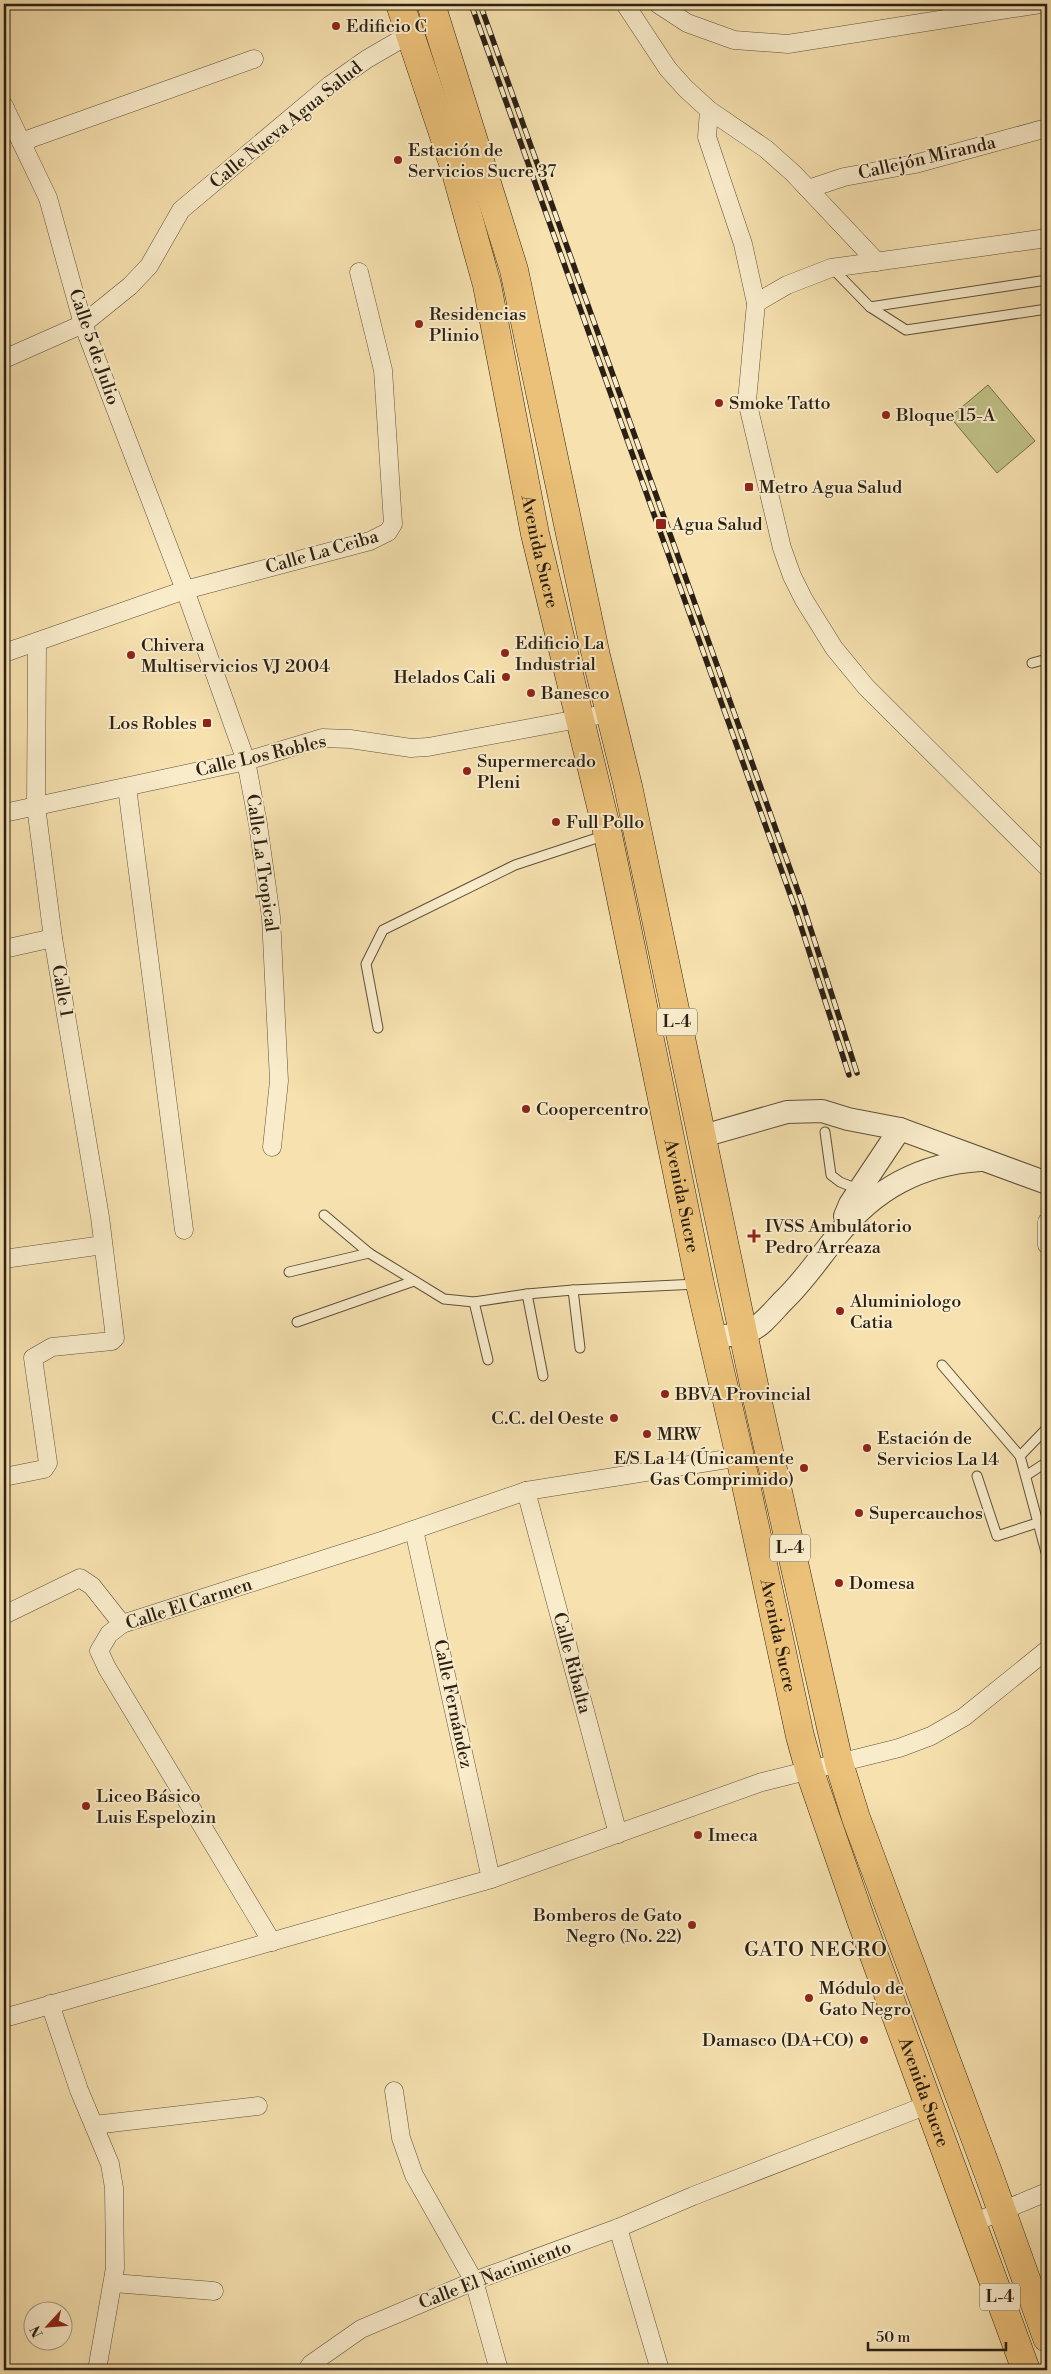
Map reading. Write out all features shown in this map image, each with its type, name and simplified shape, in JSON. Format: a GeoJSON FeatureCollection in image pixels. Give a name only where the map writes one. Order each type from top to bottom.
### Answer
{"type":"FeatureCollection","features":[{"type":"Feature","properties":{"kind":"main road","name":"Avenida Sucre"},"geometry":{"type":"LineString","coordinates":[[400,4],[455,169],[487,285],[535,534],[608,834],[700,1284],[740,1457],[800,1736],[810,1772],[861,1920],[1026,2370]]}},
{"type":"Feature","properties":{"kind":"main road","name":"Avenida Sucre"},"geometry":{"type":"LineString","coordinates":[[431,4],[514,270],[596,656],[628,786],[743,1332],[839,1763],[856,1818],[1047,2338]]}},
{"type":"Feature","properties":{"kind":"street"},"geometry":{"type":"LineString","coordinates":[[625,4],[668,69],[685,88],[709,110],[766,149],[808,189],[877,262]]}},
{"type":"Feature","properties":{"kind":"street"},"geometry":{"type":"LineString","coordinates":[[658,4],[687,23],[734,40],[788,44],[1040,4]]}},
{"type":"Feature","properties":{"kind":"street","name":"Calle Nueva Agua Salud"},"geometry":{"type":"LineString","coordinates":[[4,359],[83,324],[130,286],[149,266],[181,210],[330,85],[367,59],[410,34]]}},
{"type":"Feature","properties":{"kind":"street"},"geometry":{"type":"LineString","coordinates":[[21,142],[254,59]]}},
{"type":"Feature","properties":{"kind":"street","name":"Calle 5 de Julio"},"geometry":{"type":"LineString","coordinates":[[4,106],[48,198],[83,324],[184,590]]}},
{"type":"Feature","properties":{"kind":"street"},"geometry":{"type":"LineString","coordinates":[[709,110],[707,137],[743,244],[756,303],[747,401],[782,548],[804,600],[834,648],[866,687],[1047,867]]}},
{"type":"Feature","properties":{"kind":"street","name":"Callejón Miranda"},"geometry":{"type":"LineString","coordinates":[[808,189],[844,176],[915,164],[1047,128]]}},
{"type":"Feature","properties":{"kind":"street"},"geometry":{"type":"LineString","coordinates":[[756,303],[786,284],[831,268],[1047,238]]}},
{"type":"Feature","properties":{"kind":"street","name":"Calle La Ceiba"},"geometry":{"type":"LineString","coordinates":[[4,653],[184,590],[370,541],[388,532],[393,524],[383,370],[359,272]]}},
{"type":"Feature","properties":{"kind":"street","name":"Calle La Tropical"},"geometry":{"type":"LineString","coordinates":[[184,590],[246,761],[271,917],[279,1081],[272,1147]]}},
{"type":"Feature","properties":{"kind":"street","name":"Calle 1"},"geometry":{"type":"LineString","coordinates":[[4,1477],[44,1469],[48,1463],[33,1358],[40,1352],[52,1347],[112,1341],[115,1338],[103,1245],[53,938],[36,806],[37,642]]}},
{"type":"Feature","properties":{"kind":"street","name":"Calle Los Robles"},"geometry":{"type":"LineString","coordinates":[[4,813],[246,761],[322,738],[350,739],[411,748],[428,747],[610,713]]}},
{"type":"Feature","properties":{"kind":"street"},"geometry":{"type":"LineString","coordinates":[[127,787],[184,1230]]}},
{"type":"Feature","properties":{"kind":"street"},"geometry":{"type":"LineString","coordinates":[[4,949],[53,938]]}},
{"type":"Feature","properties":{"kind":"street"},"geometry":{"type":"LineString","coordinates":[[703,1136],[787,1112],[804,1110],[822,1111],[910,1132],[953,1146],[983,1160],[1047,1184]]}},
{"type":"Feature","properties":{"kind":"street"},"geometry":{"type":"LineString","coordinates":[[838,1234],[850,1204],[910,1132]]}},
{"type":"Feature","properties":{"kind":"street"},"geometry":{"type":"LineString","coordinates":[[904,1179],[917,1164],[920,1150],[910,1132]]}},
{"type":"Feature","properties":{"kind":"street"},"geometry":{"type":"LineString","coordinates":[[713,1337],[747,1333],[758,1326],[800,1285],[838,1234],[886,1188],[904,1179],[955,1162],[983,1160]]}},
{"type":"Feature","properties":{"kind":"street"},"geometry":{"type":"LineString","coordinates":[[1047,1222],[1047,1245]]}},
{"type":"Feature","properties":{"kind":"street"},"geometry":{"type":"LineString","coordinates":[[4,1259],[103,1245]]}},
{"type":"Feature","properties":{"kind":"street","name":"Calle El Carmen"},"geometry":{"type":"LineString","coordinates":[[272,1942],[99,1652],[109,1634],[122,1624],[414,1530],[526,1491],[740,1457]]}},
{"type":"Feature","properties":{"kind":"street","name":"Calle Ribalta"},"geometry":{"type":"LineString","coordinates":[[526,1491],[618,1834]]}},
{"type":"Feature","properties":{"kind":"street","name":"Calle Fernández"},"geometry":{"type":"LineString","coordinates":[[414,1530],[491,1879]]}},
{"type":"Feature","properties":{"kind":"street"},"geometry":{"type":"LineString","coordinates":[[4,1615],[80,1578],[92,1586],[122,1624]]}},
{"type":"Feature","properties":{"kind":"street"},"geometry":{"type":"LineString","coordinates":[[4,2018],[491,1879],[762,1782],[810,1772],[899,1748],[931,1736],[964,1716],[1047,1650]]}},
{"type":"Feature","properties":{"kind":"street"},"geometry":{"type":"LineString","coordinates":[[50,2004],[110,2164],[114,2188],[115,2268],[97,2370]]}},
{"type":"Feature","properties":{"kind":"street"},"geometry":{"type":"LineString","coordinates":[[394,2091],[401,2138],[414,2175],[474,2281],[499,2370]]}},
{"type":"Feature","properties":{"kind":"street","name":"Calle El Nacimiento"},"geometry":{"type":"LineString","coordinates":[[307,2370],[311,2364],[361,2329],[474,2281],[618,2228],[692,2196],[930,2104]]}},
{"type":"Feature","properties":{"kind":"street"},"geometry":{"type":"LineString","coordinates":[[94,2125],[258,2106]]}},
{"type":"Feature","properties":{"kind":"street"},"geometry":{"type":"LineString","coordinates":[[972,2224],[1002,2213],[1047,2192]]}},
{"type":"Feature","properties":{"kind":"street"},"geometry":{"type":"LineString","coordinates":[[618,2228],[660,2370]]}},
{"type":"Feature","properties":{"kind":"street"},"geometry":{"type":"LineString","coordinates":[[113,2283],[214,2291]]}},
{"type":"Feature","properties":{"kind":"lane"},"geometry":{"type":"LineString","coordinates":[[831,268],[870,306],[906,330],[1047,309]]}},
{"type":"Feature","properties":{"kind":"lane"},"geometry":{"type":"LineString","coordinates":[[870,306],[1047,280]]}},
{"type":"Feature","properties":{"kind":"lane"},"geometry":{"type":"LineString","coordinates":[[1032,662],[1047,659]]}},
{"type":"Feature","properties":{"kind":"lane"},"geometry":{"type":"LineString","coordinates":[[378,1028],[366,964],[383,930],[515,865],[608,834]]}},
{"type":"Feature","properties":{"kind":"lane"},"geometry":{"type":"LineString","coordinates":[[825,1132],[831,1175],[840,1182],[860,1190]]}},
{"type":"Feature","properties":{"kind":"lane"},"geometry":{"type":"LineString","coordinates":[[324,1215],[369,1253],[444,1299],[474,1302],[573,1290],[700,1284]]}},
{"type":"Feature","properties":{"kind":"lane"},"geometry":{"type":"LineString","coordinates":[[289,1272],[369,1253]]}},
{"type":"Feature","properties":{"kind":"lane"},"geometry":{"type":"LineString","coordinates":[[297,1322],[414,1280]]}},
{"type":"Feature","properties":{"kind":"lane"},"geometry":{"type":"LineString","coordinates":[[573,1290],[580,1348]]}},
{"type":"Feature","properties":{"kind":"lane"},"geometry":{"type":"LineString","coordinates":[[528,1294],[543,1376]]}},
{"type":"Feature","properties":{"kind":"lane"},"geometry":{"type":"LineString","coordinates":[[474,1302],[488,1360]]}},
{"type":"Feature","properties":{"kind":"lane"},"geometry":{"type":"LineString","coordinates":[[942,1365],[1020,1456],[1047,1556]]}},
{"type":"Feature","properties":{"kind":"lane"},"geometry":{"type":"LineString","coordinates":[[1020,1456],[1047,1428]]}},
{"type":"Feature","properties":{"kind":"lane"},"geometry":{"type":"LineString","coordinates":[[1026,1475],[1047,1462]]}},
{"type":"Feature","properties":{"kind":"lane"},"geometry":{"type":"LineString","coordinates":[[977,1476],[997,1536],[1037,1523]]}},
{"type":"Feature","properties":{"kind":"green space"},"geometry":{"type":"Polygon","coordinates":[[[988,385],[1035,441],[997,473],[950,417],[988,385]]]}},
{"type":"Feature","properties":{"kind":"railway"},"geometry":{"type":"LineString","coordinates":[[471,4],[795,908],[849,1075]]}},
{"type":"Feature","properties":{"kind":"railway"},"geometry":{"type":"LineString","coordinates":[[480,4],[803,905],[857,1073]]}},
{"type":"Feature","properties":{"kind":"place","name":"Edificio C"},"geometry":{"type":"Point","coordinates":[336,26]}},
{"type":"Feature","properties":{"kind":"place","name":"Estación de Servicios Sucre 37"},"geometry":{"type":"Point","coordinates":[398,160]}},
{"type":"Feature","properties":{"kind":"place","name":"Residencias Plinio"},"geometry":{"type":"Point","coordinates":[419,324]}},
{"type":"Feature","properties":{"kind":"place","name":"Smoke Tatto"},"geometry":{"type":"Point","coordinates":[719,403]}},
{"type":"Feature","properties":{"kind":"place","name":"Bloque 15-A"},"geometry":{"type":"Point","coordinates":[886,415]}},
{"type":"Feature","properties":{"kind":"place","name":"Metro Agua Salud"},"geometry":{"type":"Point","coordinates":[749,487]}},
{"type":"Feature","properties":{"kind":"place","name":"Agua Salud"},"geometry":{"type":"Point","coordinates":[661,524]}},
{"type":"Feature","properties":{"kind":"place","name":"Edificio La Industrial"},"geometry":{"type":"Point","coordinates":[505,653]}},
{"type":"Feature","properties":{"kind":"place","name":"Chivera Multiservicios VJ 2004"},"geometry":{"type":"Point","coordinates":[131,655]}},
{"type":"Feature","properties":{"kind":"place","name":"Helados Cali"},"geometry":{"type":"Point","coordinates":[506,677]}},
{"type":"Feature","properties":{"kind":"place","name":"Banesco"},"geometry":{"type":"Point","coordinates":[531,693]}},
{"type":"Feature","properties":{"kind":"place","name":"Los Robles"},"geometry":{"type":"Point","coordinates":[207,723]}},
{"type":"Feature","properties":{"kind":"place","name":"Supermercado Pleni"},"geometry":{"type":"Point","coordinates":[467,771]}},
{"type":"Feature","properties":{"kind":"place","name":"Full Pollo"},"geometry":{"type":"Point","coordinates":[556,822]}},
{"type":"Feature","properties":{"kind":"place","name":"Coopercentro"},"geometry":{"type":"Point","coordinates":[526,1109]}},
{"type":"Feature","properties":{"kind":"place","name":"IVSS Ambulatorio Pedro Arreaza"},"geometry":{"type":"Point","coordinates":[754,1236]}},
{"type":"Feature","properties":{"kind":"place","name":"Aluminiologo Catia"},"geometry":{"type":"Point","coordinates":[840,1311]}},
{"type":"Feature","properties":{"kind":"place","name":"BBVA Provincial"},"geometry":{"type":"Point","coordinates":[665,1394]}},
{"type":"Feature","properties":{"kind":"place","name":"C.C. del Oeste"},"geometry":{"type":"Point","coordinates":[614,1418]}},
{"type":"Feature","properties":{"kind":"place","name":"MRW"},"geometry":{"type":"Point","coordinates":[647,1434]}},
{"type":"Feature","properties":{"kind":"place","name":"Estación de Servicios La 14"},"geometry":{"type":"Point","coordinates":[867,1448]}},
{"type":"Feature","properties":{"kind":"place","name":"E/S La 14 (Únicamente Gas Comprimido)"},"geometry":{"type":"Point","coordinates":[804,1468]}},
{"type":"Feature","properties":{"kind":"place","name":"Supercauchos"},"geometry":{"type":"Point","coordinates":[859,1513]}},
{"type":"Feature","properties":{"kind":"place","name":"Domesa"},"geometry":{"type":"Point","coordinates":[839,1583]}},
{"type":"Feature","properties":{"kind":"place","name":"Liceo Básico Luis Espelozin"},"geometry":{"type":"Point","coordinates":[86,1806]}},
{"type":"Feature","properties":{"kind":"place","name":"Imeca"},"geometry":{"type":"Point","coordinates":[698,1835]}},
{"type":"Feature","properties":{"kind":"place","name":"Bomberos de Gato Negro (No. 22)"},"geometry":{"type":"Point","coordinates":[692,1925]}},
{"type":"Feature","properties":{"kind":"place","name":"Módulo de Gato Negro"},"geometry":{"type":"Point","coordinates":[809,1998]}},
{"type":"Feature","properties":{"kind":"place","name":"Damasco (DA+CO)"},"geometry":{"type":"Point","coordinates":[864,2040]}},
{"type":"Feature","properties":{"kind":"district","name":"GATO NEGRO"},"geometry":{"type":"Point","coordinates":[816,1950]}}]}
